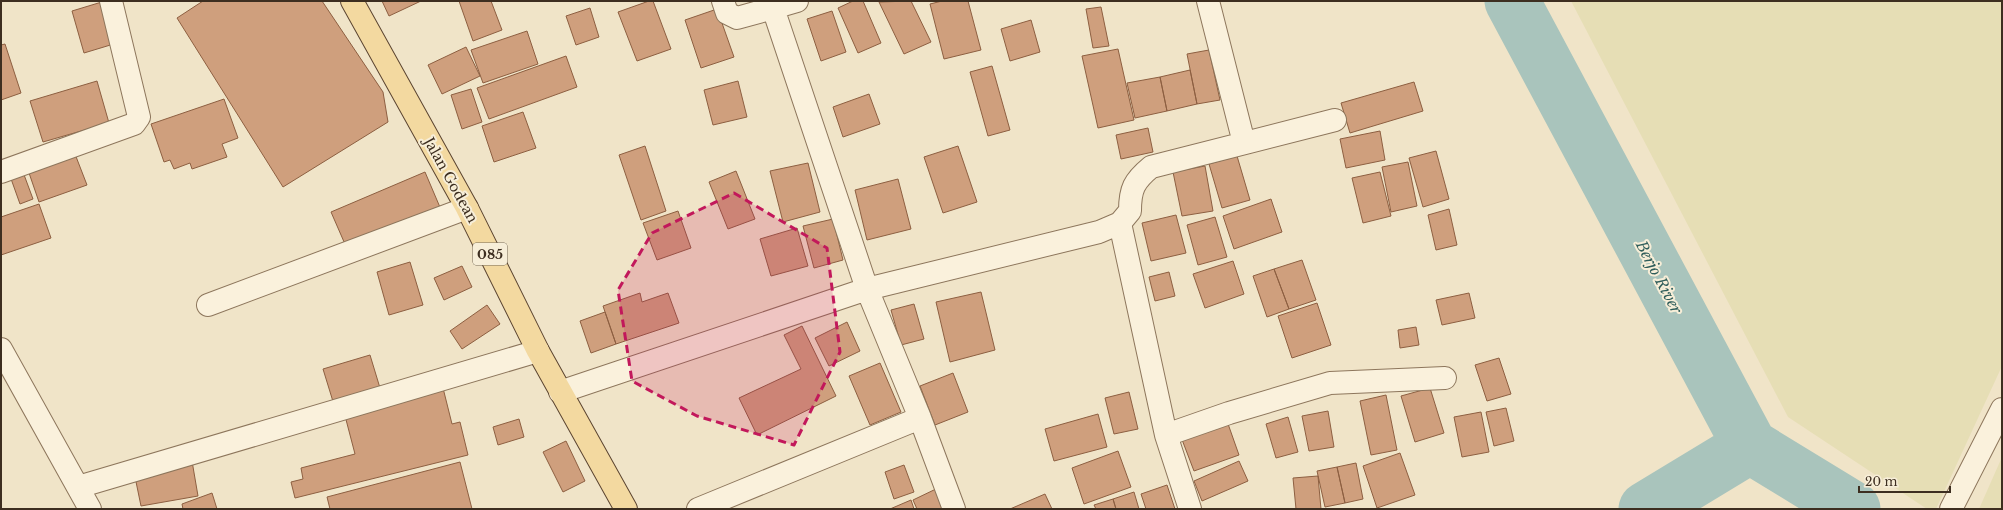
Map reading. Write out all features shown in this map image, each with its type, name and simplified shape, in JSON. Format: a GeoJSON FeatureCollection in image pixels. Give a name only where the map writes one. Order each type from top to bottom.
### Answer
{"type":"FeatureCollection","features":[{"type":"Feature","properties":{"kind":"main road","name":"Jalan Godean"},"geometry":{"type":"LineString","coordinates":[[352,1],[467,208],[538,351],[626,509]]}},
{"type":"Feature","properties":{"kind":"street"},"geometry":{"type":"LineString","coordinates":[[1,172],[134,124],[140,117],[111,1]]}},
{"type":"Feature","properties":{"kind":"street"},"geometry":{"type":"LineString","coordinates":[[723,1],[727,12],[737,18],[797,1]]}},
{"type":"Feature","properties":{"kind":"street"},"geometry":{"type":"LineString","coordinates":[[1208,1],[1244,143]]}},
{"type":"Feature","properties":{"kind":"street"},"geometry":{"type":"LineString","coordinates":[[773,8],[867,289],[920,418],[954,509]]}},
{"type":"Feature","properties":{"kind":"street"},"geometry":{"type":"LineString","coordinates":[[560,392],[867,289],[1099,232],[1120,223],[1130,211],[1130,192],[1140,176],[1151,167],[1335,120]]}},
{"type":"Feature","properties":{"kind":"street"},"geometry":{"type":"LineString","coordinates":[[208,304],[467,208]]}},
{"type":"Feature","properties":{"kind":"street"},"geometry":{"type":"LineString","coordinates":[[1120,223],[1166,435],[1190,509]]}},
{"type":"Feature","properties":{"kind":"street"},"geometry":{"type":"LineString","coordinates":[[1,349],[90,509]]}},
{"type":"Feature","properties":{"kind":"street"},"geometry":{"type":"LineString","coordinates":[[78,487],[538,351]]}},
{"type":"Feature","properties":{"kind":"street"},"geometry":{"type":"LineString","coordinates":[[1166,435],[1229,413],[1330,383],[1445,378]]}},
{"type":"Feature","properties":{"kind":"street"},"geometry":{"type":"LineString","coordinates":[[1951,509],[2002,409]]}},
{"type":"Feature","properties":{"kind":"street"},"geometry":{"type":"LineString","coordinates":[[698,509],[920,418]]}},
{"type":"Feature","properties":{"kind":"highlighted area"},"geometry":{"type":"Polygon","coordinates":[[[734,193],[827,248],[840,352],[794,445],[697,416],[632,381],[618,290],[652,233],[734,193]]]}},
{"type":"Feature","properties":{"kind":"shaded area"},"geometry":{"type":"Polygon","coordinates":[[[1571,1],[2002,1],[2002,366],[1936,509],[1927,509],[1788,417],[1571,1]]]}},
{"type":"Feature","properties":{"kind":"shaded area"},"geometry":{"type":"Polygon","coordinates":[[[2002,457],[2002,509],[1979,509],[2002,457]]]}},
{"type":"Feature","properties":{"kind":"building"},"geometry":{"type":"Polygon","coordinates":[[[105,1],[117,43],[84,53],[72,11],[105,1]]]}},
{"type":"Feature","properties":{"kind":"building"},"geometry":{"type":"Polygon","coordinates":[[[203,1],[322,1],[383,92],[388,122],[283,187],[177,18],[203,1]]]}},
{"type":"Feature","properties":{"kind":"building"},"geometry":{"type":"Polygon","coordinates":[[[382,1],[421,1],[389,16],[382,1]]]}},
{"type":"Feature","properties":{"kind":"building"},"geometry":{"type":"Polygon","coordinates":[[[459,1],[491,1],[502,30],[473,41],[459,1]]]}},
{"type":"Feature","properties":{"kind":"building"},"geometry":{"type":"Polygon","coordinates":[[[653,1],[671,49],[637,61],[618,12],[653,1]]]}},
{"type":"Feature","properties":{"kind":"building"},"geometry":{"type":"Polygon","coordinates":[[[853,1],[863,1],[881,43],[858,53],[838,8],[853,1]]]}},
{"type":"Feature","properties":{"kind":"building"},"geometry":{"type":"Polygon","coordinates":[[[911,1],[931,42],[904,54],[879,2],[911,1]]]}},
{"type":"Feature","properties":{"kind":"building"},"geometry":{"type":"Polygon","coordinates":[[[942,1],[968,1],[981,50],[944,59],[930,4],[942,1]]]}},
{"type":"Feature","properties":{"kind":"building"},"geometry":{"type":"Polygon","coordinates":[[[1101,7],[1109,46],[1093,48],[1086,9],[1101,7]]]}},
{"type":"Feature","properties":{"kind":"building"},"geometry":{"type":"Polygon","coordinates":[[[590,8],[599,37],[576,45],[566,16],[590,8]]]}},
{"type":"Feature","properties":{"kind":"building"},"geometry":{"type":"Polygon","coordinates":[[[717,9],[734,57],[701,68],[685,20],[717,9]]]}},
{"type":"Feature","properties":{"kind":"building"},"geometry":{"type":"Polygon","coordinates":[[[832,11],[846,52],[821,61],[807,19],[832,11]]]}},
{"type":"Feature","properties":{"kind":"building"},"geometry":{"type":"Polygon","coordinates":[[[1031,20],[1040,52],[1010,61],[1001,29],[1031,20]]]}},
{"type":"Feature","properties":{"kind":"building"},"geometry":{"type":"Polygon","coordinates":[[[527,31],[538,64],[483,83],[471,50],[527,31]]]}},
{"type":"Feature","properties":{"kind":"building"},"geometry":{"type":"Polygon","coordinates":[[[5,44],[21,93],[1,100],[1,45],[5,44]]]}},
{"type":"Feature","properties":{"kind":"building"},"geometry":{"type":"Polygon","coordinates":[[[466,47],[480,76],[442,94],[428,65],[466,47]]]}},
{"type":"Feature","properties":{"kind":"building"},"geometry":{"type":"Polygon","coordinates":[[[1118,49],[1134,120],[1098,128],[1082,56],[1118,49]]]}},
{"type":"Feature","properties":{"kind":"building"},"geometry":{"type":"Polygon","coordinates":[[[1209,50],[1220,100],[1197,104],[1187,54],[1209,50]]]}},
{"type":"Feature","properties":{"kind":"building"},"geometry":{"type":"Polygon","coordinates":[[[566,56],[577,87],[489,119],[477,88],[566,56]]]}},
{"type":"Feature","properties":{"kind":"building"},"geometry":{"type":"Polygon","coordinates":[[[992,66],[1010,130],[988,136],[970,72],[992,66]]]}},
{"type":"Feature","properties":{"kind":"building"},"geometry":{"type":"Polygon","coordinates":[[[1190,70],[1197,104],[1167,111],[1160,77],[1190,70]]]}},
{"type":"Feature","properties":{"kind":"building"},"geometry":{"type":"Polygon","coordinates":[[[1160,77],[1167,111],[1135,118],[1127,83],[1160,77]]]}},
{"type":"Feature","properties":{"kind":"building"},"geometry":{"type":"Polygon","coordinates":[[[97,81],[109,123],[43,142],[30,101],[97,81]]]}},
{"type":"Feature","properties":{"kind":"building"},"geometry":{"type":"Polygon","coordinates":[[[738,81],[747,117],[713,125],[704,90],[738,81]]]}},
{"type":"Feature","properties":{"kind":"building"},"geometry":{"type":"Polygon","coordinates":[[[1414,82],[1423,111],[1350,133],[1341,103],[1414,82]]]}},
{"type":"Feature","properties":{"kind":"building"},"geometry":{"type":"Polygon","coordinates":[[[471,89],[482,122],[462,129],[451,95],[471,89]]]}},
{"type":"Feature","properties":{"kind":"building"},"geometry":{"type":"Polygon","coordinates":[[[869,94],[880,124],[843,137],[833,107],[869,94]]]}},
{"type":"Feature","properties":{"kind":"building"},"geometry":{"type":"Polygon","coordinates":[[[224,99],[238,138],[222,144],[227,157],[192,169],[190,163],[174,169],[170,160],[164,162],[151,124],[224,99]]]}},
{"type":"Feature","properties":{"kind":"building"},"geometry":{"type":"Polygon","coordinates":[[[523,112],[536,148],[494,162],[482,126],[523,112]]]}},
{"type":"Feature","properties":{"kind":"building"},"geometry":{"type":"Polygon","coordinates":[[[1148,128],[1153,152],[1121,159],[1116,135],[1148,128]]]}},
{"type":"Feature","properties":{"kind":"building"},"geometry":{"type":"Polygon","coordinates":[[[1380,131],[1385,160],[1346,168],[1340,139],[1380,131]]]}},
{"type":"Feature","properties":{"kind":"building"},"geometry":{"type":"Polygon","coordinates":[[[645,146],[666,211],[641,220],[619,155],[645,146]]]}},
{"type":"Feature","properties":{"kind":"building"},"geometry":{"type":"Polygon","coordinates":[[[958,146],[977,202],[943,213],[924,157],[958,146]]]}},
{"type":"Feature","properties":{"kind":"building"},"geometry":{"type":"Polygon","coordinates":[[[1436,151],[1449,199],[1423,207],[1409,158],[1436,151]]]}},
{"type":"Feature","properties":{"kind":"building"},"geometry":{"type":"Polygon","coordinates":[[[75,154],[87,185],[39,202],[28,170],[75,154]]]}},
{"type":"Feature","properties":{"kind":"building"},"geometry":{"type":"Polygon","coordinates":[[[1237,156],[1250,200],[1222,208],[1209,164],[1237,156]]]}},
{"type":"Feature","properties":{"kind":"building"},"geometry":{"type":"Polygon","coordinates":[[[1408,162],[1417,206],[1391,212],[1382,167],[1408,162]]]}},
{"type":"Feature","properties":{"kind":"building"},"geometry":{"type":"Polygon","coordinates":[[[808,163],[820,212],[783,222],[770,171],[808,163]]]}},
{"type":"Feature","properties":{"kind":"building"},"geometry":{"type":"Polygon","coordinates":[[[1205,166],[1213,211],[1182,216],[1173,172],[1205,166]]]}},
{"type":"Feature","properties":{"kind":"building"},"geometry":{"type":"Polygon","coordinates":[[[736,171],[755,219],[728,229],[709,182],[736,171]]]}},
{"type":"Feature","properties":{"kind":"building"},"geometry":{"type":"Polygon","coordinates":[[[23,172],[33,199],[20,204],[10,176],[23,172]]]}},
{"type":"Feature","properties":{"kind":"building"},"geometry":{"type":"Polygon","coordinates":[[[425,172],[442,212],[348,251],[331,212],[425,172]]]}},
{"type":"Feature","properties":{"kind":"building"},"geometry":{"type":"Polygon","coordinates":[[[1380,172],[1391,216],[1363,223],[1352,178],[1380,172]]]}},
{"type":"Feature","properties":{"kind":"building"},"geometry":{"type":"Polygon","coordinates":[[[898,179],[911,229],[867,240],[855,190],[898,179]]]}},
{"type":"Feature","properties":{"kind":"building"},"geometry":{"type":"Polygon","coordinates":[[[1271,199],[1282,232],[1234,249],[1223,216],[1271,199]]]}},
{"type":"Feature","properties":{"kind":"building"},"geometry":{"type":"Polygon","coordinates":[[[39,204],[51,238],[1,255],[1,217],[39,204]]]}},
{"type":"Feature","properties":{"kind":"building"},"geometry":{"type":"Polygon","coordinates":[[[1449,209],[1457,245],[1436,250],[1428,215],[1449,209]]]}},
{"type":"Feature","properties":{"kind":"building"},"geometry":{"type":"Polygon","coordinates":[[[678,211],[691,248],[657,260],[643,223],[678,211]]]}},
{"type":"Feature","properties":{"kind":"building"},"geometry":{"type":"Polygon","coordinates":[[[1176,215],[1186,253],[1151,261],[1142,223],[1176,215]]]}},
{"type":"Feature","properties":{"kind":"building"},"geometry":{"type":"Polygon","coordinates":[[[1215,217],[1227,257],[1198,265],[1187,225],[1215,217]]]}},
{"type":"Feature","properties":{"kind":"building"},"geometry":{"type":"Polygon","coordinates":[[[833,219],[843,260],[814,268],[803,226],[833,219]]]}},
{"type":"Feature","properties":{"kind":"building"},"geometry":{"type":"Polygon","coordinates":[[[797,228],[808,266],[771,276],[760,239],[797,228]]]}},
{"type":"Feature","properties":{"kind":"building"},"geometry":{"type":"Polygon","coordinates":[[[1302,260],[1316,300],[1289,309],[1274,269],[1302,260]]]}},
{"type":"Feature","properties":{"kind":"building"},"geometry":{"type":"Polygon","coordinates":[[[1233,261],[1244,294],[1205,308],[1193,274],[1233,261]]]}},
{"type":"Feature","properties":{"kind":"building"},"geometry":{"type":"Polygon","coordinates":[[[410,262],[423,305],[389,315],[377,272],[410,262]]]}},
{"type":"Feature","properties":{"kind":"building"},"geometry":{"type":"Polygon","coordinates":[[[462,266],[472,287],[444,300],[434,278],[462,266]]]}},
{"type":"Feature","properties":{"kind":"building"},"geometry":{"type":"Polygon","coordinates":[[[1274,269],[1289,309],[1267,317],[1253,276],[1274,269]]]}},
{"type":"Feature","properties":{"kind":"building"},"geometry":{"type":"Polygon","coordinates":[[[1169,272],[1175,296],[1155,301],[1149,277],[1169,272]]]}},
{"type":"Feature","properties":{"kind":"building"},"geometry":{"type":"Polygon","coordinates":[[[981,292],[995,350],[950,362],[936,302],[981,292]]]}},
{"type":"Feature","properties":{"kind":"building"},"geometry":{"type":"Polygon","coordinates":[[[640,293],[642,302],[668,293],[679,323],[616,344],[603,306],[640,293]]]}},
{"type":"Feature","properties":{"kind":"building"},"geometry":{"type":"Polygon","coordinates":[[[1469,293],[1475,318],[1442,325],[1436,300],[1469,293]]]}},
{"type":"Feature","properties":{"kind":"building"},"geometry":{"type":"Polygon","coordinates":[[[1317,303],[1331,345],[1292,358],[1278,316],[1317,303]]]}},
{"type":"Feature","properties":{"kind":"building"},"geometry":{"type":"Polygon","coordinates":[[[914,304],[924,339],[901,345],[891,310],[914,304]]]}},
{"type":"Feature","properties":{"kind":"building"},"geometry":{"type":"Polygon","coordinates":[[[487,305],[500,324],[462,349],[450,331],[487,305]]]}},
{"type":"Feature","properties":{"kind":"building"},"geometry":{"type":"Polygon","coordinates":[[[605,312],[616,344],[591,353],[580,321],[605,312]]]}},
{"type":"Feature","properties":{"kind":"building"},"geometry":{"type":"Polygon","coordinates":[[[847,322],[860,351],[829,366],[815,338],[847,322]]]}},
{"type":"Feature","properties":{"kind":"building"},"geometry":{"type":"Polygon","coordinates":[[[802,326],[836,396],[757,435],[739,398],[801,369],[784,335],[802,326]]]}},
{"type":"Feature","properties":{"kind":"building"},"geometry":{"type":"Polygon","coordinates":[[[1416,327],[1419,345],[1400,348],[1398,330],[1416,327]]]}},
{"type":"Feature","properties":{"kind":"building"},"geometry":{"type":"Polygon","coordinates":[[[370,355],[380,388],[335,408],[323,369],[370,355]]]}},
{"type":"Feature","properties":{"kind":"building"},"geometry":{"type":"Polygon","coordinates":[[[1499,358],[1511,394],[1487,401],[1475,365],[1499,358]]]}},
{"type":"Feature","properties":{"kind":"building"},"geometry":{"type":"Polygon","coordinates":[[[880,363],[901,412],[870,425],[849,376],[880,363]]]}},
{"type":"Feature","properties":{"kind":"building"},"geometry":{"type":"Polygon","coordinates":[[[953,373],[968,412],[935,425],[920,386],[953,373]]]}},
{"type":"Feature","properties":{"kind":"building"},"geometry":{"type":"Polygon","coordinates":[[[443,388],[452,424],[460,422],[468,455],[295,498],[291,482],[303,479],[301,468],[355,454],[344,412],[443,388]]]}},
{"type":"Feature","properties":{"kind":"building"},"geometry":{"type":"Polygon","coordinates":[[[1430,388],[1444,433],[1415,442],[1401,396],[1430,388]]]}},
{"type":"Feature","properties":{"kind":"building"},"geometry":{"type":"Polygon","coordinates":[[[1129,392],[1138,429],[1114,434],[1105,398],[1129,392]]]}},
{"type":"Feature","properties":{"kind":"building"},"geometry":{"type":"Polygon","coordinates":[[[1386,395],[1397,450],[1371,455],[1360,401],[1386,395]]]}},
{"type":"Feature","properties":{"kind":"building"},"geometry":{"type":"Polygon","coordinates":[[[1506,408],[1514,441],[1494,446],[1486,412],[1506,408]]]}},
{"type":"Feature","properties":{"kind":"building"},"geometry":{"type":"Polygon","coordinates":[[[1328,411],[1334,447],[1309,451],[1302,416],[1328,411]]]}},
{"type":"Feature","properties":{"kind":"building"},"geometry":{"type":"Polygon","coordinates":[[[1481,412],[1489,452],[1462,457],[1454,417],[1481,412]]]}},
{"type":"Feature","properties":{"kind":"building"},"geometry":{"type":"Polygon","coordinates":[[[1098,414],[1107,447],[1054,461],[1045,429],[1098,414]]]}},
{"type":"Feature","properties":{"kind":"building"},"geometry":{"type":"Polygon","coordinates":[[[1288,417],[1298,452],[1276,458],[1266,424],[1288,417]]]}},
{"type":"Feature","properties":{"kind":"building"},"geometry":{"type":"Polygon","coordinates":[[[519,419],[524,437],[498,445],[493,427],[519,419]]]}},
{"type":"Feature","properties":{"kind":"building"},"geometry":{"type":"Polygon","coordinates":[[[1227,421],[1239,455],[1194,471],[1181,437],[1227,421]]]}},
{"type":"Feature","properties":{"kind":"building"},"geometry":{"type":"Polygon","coordinates":[[[566,441],[585,481],[563,492],[543,452],[566,441]]]}},
{"type":"Feature","properties":{"kind":"building"},"geometry":{"type":"Polygon","coordinates":[[[1118,451],[1131,487],[1084,504],[1072,468],[1118,451]]]}},
{"type":"Feature","properties":{"kind":"building"},"geometry":{"type":"Polygon","coordinates":[[[1400,453],[1415,495],[1377,508],[1363,466],[1400,453]]]}},
{"type":"Feature","properties":{"kind":"building"},"geometry":{"type":"Polygon","coordinates":[[[192,461],[198,496],[141,506],[134,472],[192,461]]]}},
{"type":"Feature","properties":{"kind":"building"},"geometry":{"type":"Polygon","coordinates":[[[1239,461],[1248,481],[1202,501],[1194,481],[1239,461]]]}},
{"type":"Feature","properties":{"kind":"building"},"geometry":{"type":"Polygon","coordinates":[[[460,462],[472,509],[330,509],[327,497],[460,462]]]}},
{"type":"Feature","properties":{"kind":"building"},"geometry":{"type":"Polygon","coordinates":[[[1356,463],[1363,499],[1345,503],[1337,467],[1356,463]]]}},
{"type":"Feature","properties":{"kind":"building"},"geometry":{"type":"Polygon","coordinates":[[[904,465],[914,492],[894,499],[885,472],[904,465]]]}},
{"type":"Feature","properties":{"kind":"building"},"geometry":{"type":"Polygon","coordinates":[[[1337,467],[1345,503],[1325,507],[1317,471],[1337,467]]]}},
{"type":"Feature","properties":{"kind":"building"},"geometry":{"type":"Polygon","coordinates":[[[1318,476],[1321,509],[1296,509],[1293,478],[1318,476]]]}},
{"type":"Feature","properties":{"kind":"building"},"geometry":{"type":"Polygon","coordinates":[[[1167,485],[1175,509],[1146,509],[1141,494],[1167,485]]]}},
{"type":"Feature","properties":{"kind":"building"},"geometry":{"type":"Polygon","coordinates":[[[938,488],[947,509],[917,509],[913,500],[938,488]]]}},
{"type":"Feature","properties":{"kind":"building"},"geometry":{"type":"Polygon","coordinates":[[[1134,492],[1139,509],[1116,509],[1113,499],[1134,492]]]}},
{"type":"Feature","properties":{"kind":"building"},"geometry":{"type":"Polygon","coordinates":[[[212,493],[217,509],[183,509],[182,504],[212,493]]]}},
{"type":"Feature","properties":{"kind":"building"},"geometry":{"type":"Polygon","coordinates":[[[1045,494],[1052,509],[1010,509],[1045,494]]]}},
{"type":"Feature","properties":{"kind":"building"},"geometry":{"type":"Polygon","coordinates":[[[1113,499],[1116,509],[1096,509],[1094,505],[1113,499]]]}},
{"type":"Feature","properties":{"kind":"building"},"geometry":{"type":"Polygon","coordinates":[[[911,500],[914,509],[890,509],[911,500]]]}},
{"type":"Feature","properties":{"kind":"waterway","name":"Berjo River"},"geometry":{"type":"LineString","coordinates":[[1512,1],[1750,446],[1853,509]]}},
{"type":"Feature","properties":{"kind":"waterway"},"geometry":{"type":"LineString","coordinates":[[1646,509],[1750,446]]}}]}
